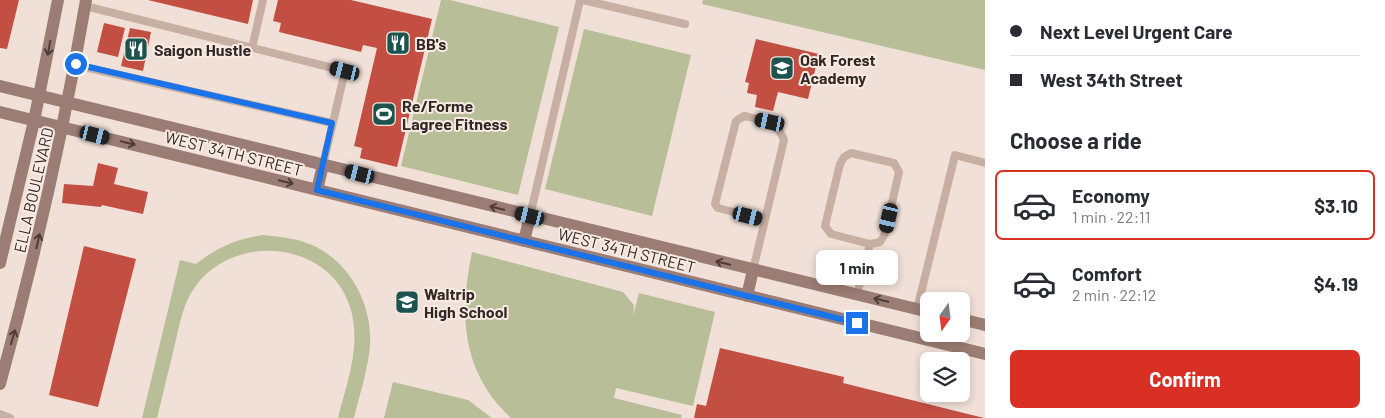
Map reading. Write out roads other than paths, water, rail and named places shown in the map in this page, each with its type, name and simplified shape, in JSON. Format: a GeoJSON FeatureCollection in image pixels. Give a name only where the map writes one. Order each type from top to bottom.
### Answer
{"type":"FeatureCollection","features":[{"type":"Feature","properties":{"kind":"main road","name":"ELLA BOULEVARD"},"geometry":{"type":"LineString","coordinates":[[0,263],[2,247],[34,121],[58,0]]}},
{"type":"Feature","properties":{"kind":"main road","name":"ELLA BOULEVARD"},"geometry":{"type":"LineString","coordinates":[[0,384],[27,288],[64,128],[86,3]]}},
{"type":"Feature","properties":{"kind":"main road","name":"WEST 34TH STREET"},"geometry":{"type":"LineString","coordinates":[[0,86],[920,309]]}},
{"type":"Feature","properties":{"kind":"main road","name":"WEST 34TH STREET"},"geometry":{"type":"LineString","coordinates":[[0,112],[985,354]]}},
{"type":"Feature","properties":{"kind":"main road"},"geometry":{"type":"LineString","coordinates":[[317,190],[323,165]]}},
{"type":"Feature","properties":{"kind":"main road"},"geometry":{"type":"LineString","coordinates":[[524,241],[530,216]]}},
{"type":"Feature","properties":{"kind":"main road"},"geometry":{"type":"LineString","coordinates":[[747,296],[753,270]]}},
{"type":"Feature","properties":{"kind":"main road"},"geometry":{"type":"LineString","coordinates":[[970,321],[985,325]]}},
{"type":"Feature","properties":{"kind":"lane"},"geometry":{"type":"LineString","coordinates":[[252,48],[263,0]]}},
{"type":"Feature","properties":{"kind":"lane"},"geometry":{"type":"LineString","coordinates":[[530,216],[582,0],[685,24]]}},
{"type":"Feature","properties":{"kind":"lane"},"geometry":{"type":"LineString","coordinates":[[86,3],[345,71],[323,165]]}},
{"type":"Feature","properties":{"kind":"lane"},"geometry":{"type":"LineString","coordinates":[[76,64],[332,123]]}},
{"type":"Feature","properties":{"kind":"lane"},"geometry":{"type":"LineString","coordinates":[[753,270],[784,140],[781,130],[770,122],[744,116],[736,121],[715,204],[718,208],[764,220]]}},
{"type":"Feature","properties":{"kind":"lane"},"geometry":{"type":"LineString","coordinates":[[851,153],[894,164],[899,172],[885,234],[880,242],[870,244],[831,234],[825,226],[840,164],[844,157],[851,153]]}},
{"type":"Feature","properties":{"kind":"lane"},"geometry":{"type":"LineString","coordinates":[[927,292],[955,155],[985,163]]}},
{"type":"Feature","properties":{"kind":"lane"},"geometry":{"type":"LineString","coordinates":[[857,295],[870,244]]}},
{"type":"Feature","properties":{"kind":"lane"},"geometry":{"type":"LineString","coordinates":[[0,414],[10,418]]}},
{"type":"Feature","properties":{"kind":"place","name":"BB's"},"geometry":{"type":"Point","coordinates":[398,43]}},
{"type":"Feature","properties":{"kind":"place","name":"Saigon Hustle"},"geometry":{"type":"Point","coordinates":[136,49]}},
{"type":"Feature","properties":{"kind":"place","name":"Oak Forest Academy"},"geometry":{"type":"Point","coordinates":[782,68]}},
{"type":"Feature","properties":{"kind":"place","name":"Re/Forme Lagree Fitness"},"geometry":{"type":"Point","coordinates":[384,114]}},
{"type":"Feature","properties":{"kind":"place","name":"Waltrip High School"},"geometry":{"type":"Point","coordinates":[407,302]}}]}
